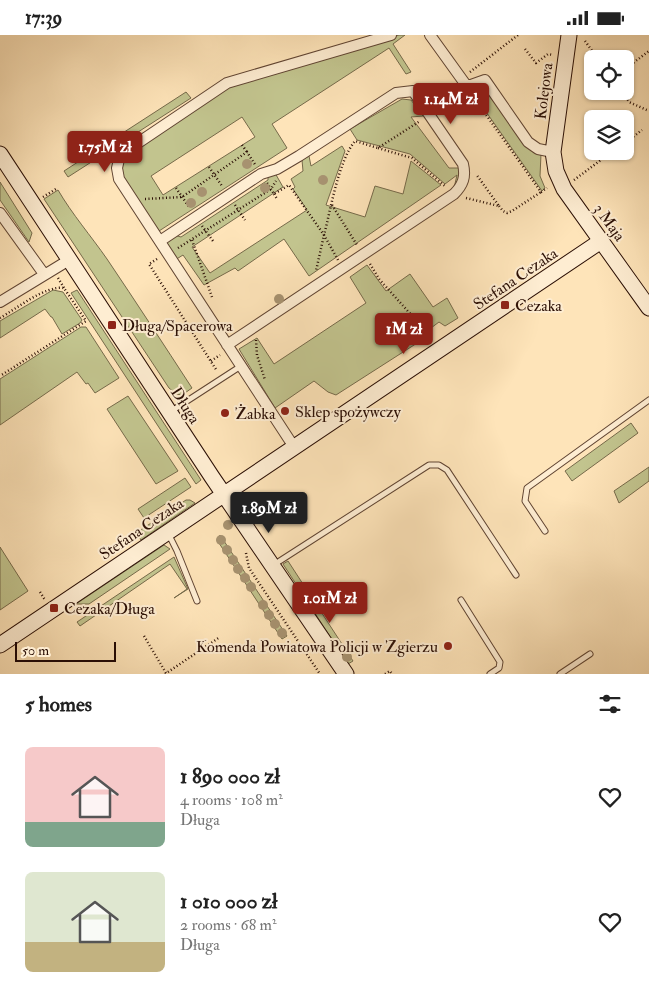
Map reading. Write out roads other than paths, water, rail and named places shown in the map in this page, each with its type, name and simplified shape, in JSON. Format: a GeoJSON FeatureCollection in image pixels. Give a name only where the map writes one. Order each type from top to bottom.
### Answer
{"type":"FeatureCollection","features":[{"type":"Feature","properties":{"kind":"main road","name":"Kolejowa"},"geometry":{"type":"LineString","coordinates":[[554,152],[569,35]]}},
{"type":"Feature","properties":{"kind":"main road","name":"3 Maja"},"geometry":{"type":"LineString","coordinates":[[554,152],[556,171],[561,184],[649,308]]}},
{"type":"Feature","properties":{"kind":"main road","name":"Długa"},"geometry":{"type":"LineString","coordinates":[[0,154],[169,413],[346,674]]}},
{"type":"Feature","properties":{"kind":"main road","name":"Stefana Cezaka"},"geometry":{"type":"LineString","coordinates":[[0,645],[601,241]]}},
{"type":"Feature","properties":{"kind":"street"},"geometry":{"type":"LineString","coordinates":[[294,447],[119,179],[117,168],[120,155],[225,85],[391,35]]}},
{"type":"Feature","properties":{"kind":"street"},"geometry":{"type":"LineString","coordinates":[[430,35],[466,85],[470,87],[485,80],[528,142],[538,149],[554,152]]}},
{"type":"Feature","properties":{"kind":"street"},"geometry":{"type":"LineString","coordinates":[[160,241],[261,174],[277,169],[299,156],[396,93],[413,91],[463,164],[464,177],[461,187],[454,194],[227,345]]}},
{"type":"Feature","properties":{"kind":"street"},"geometry":{"type":"LineString","coordinates":[[0,213],[44,275]]}},
{"type":"Feature","properties":{"kind":"street"},"geometry":{"type":"LineString","coordinates":[[0,302],[69,260]]}},
{"type":"Feature","properties":{"kind":"lane"},"geometry":{"type":"LineString","coordinates":[[169,413],[241,366]]}},
{"type":"Feature","properties":{"kind":"lane"},"geometry":{"type":"LineString","coordinates":[[545,531],[525,501],[527,488],[649,400]]}},
{"type":"Feature","properties":{"kind":"lane"},"geometry":{"type":"LineString","coordinates":[[272,565],[428,465],[439,465],[448,470],[516,575]]}},
{"type":"Feature","properties":{"kind":"lane"},"geometry":{"type":"LineString","coordinates":[[167,532],[177,551],[197,601]]}},
{"type":"Feature","properties":{"kind":"lane"},"geometry":{"type":"LineString","coordinates":[[461,600],[500,662],[499,668],[490,674]]}},
{"type":"Feature","properties":{"kind":"lane"},"geometry":{"type":"LineString","coordinates":[[560,674],[590,654]]}},
{"type":"Feature","properties":{"kind":"place","name":"Cezaka"},"geometry":{"type":"Point","coordinates":[505,305]}},
{"type":"Feature","properties":{"kind":"place","name":"Długa/Spacerowa"},"geometry":{"type":"Point","coordinates":[112,325]}},
{"type":"Feature","properties":{"kind":"place","name":"Sklep spożywczy"},"geometry":{"type":"Point","coordinates":[285,411]}},
{"type":"Feature","properties":{"kind":"place","name":"Żabka"},"geometry":{"type":"Point","coordinates":[225,413]}},
{"type":"Feature","properties":{"kind":"place","name":"Cezaka/Długa"},"geometry":{"type":"Point","coordinates":[54,608]}},
{"type":"Feature","properties":{"kind":"place","name":"Komenda Powiatowa Policji w Zgierzu"},"geometry":{"type":"Point","coordinates":[448,646]}}]}
